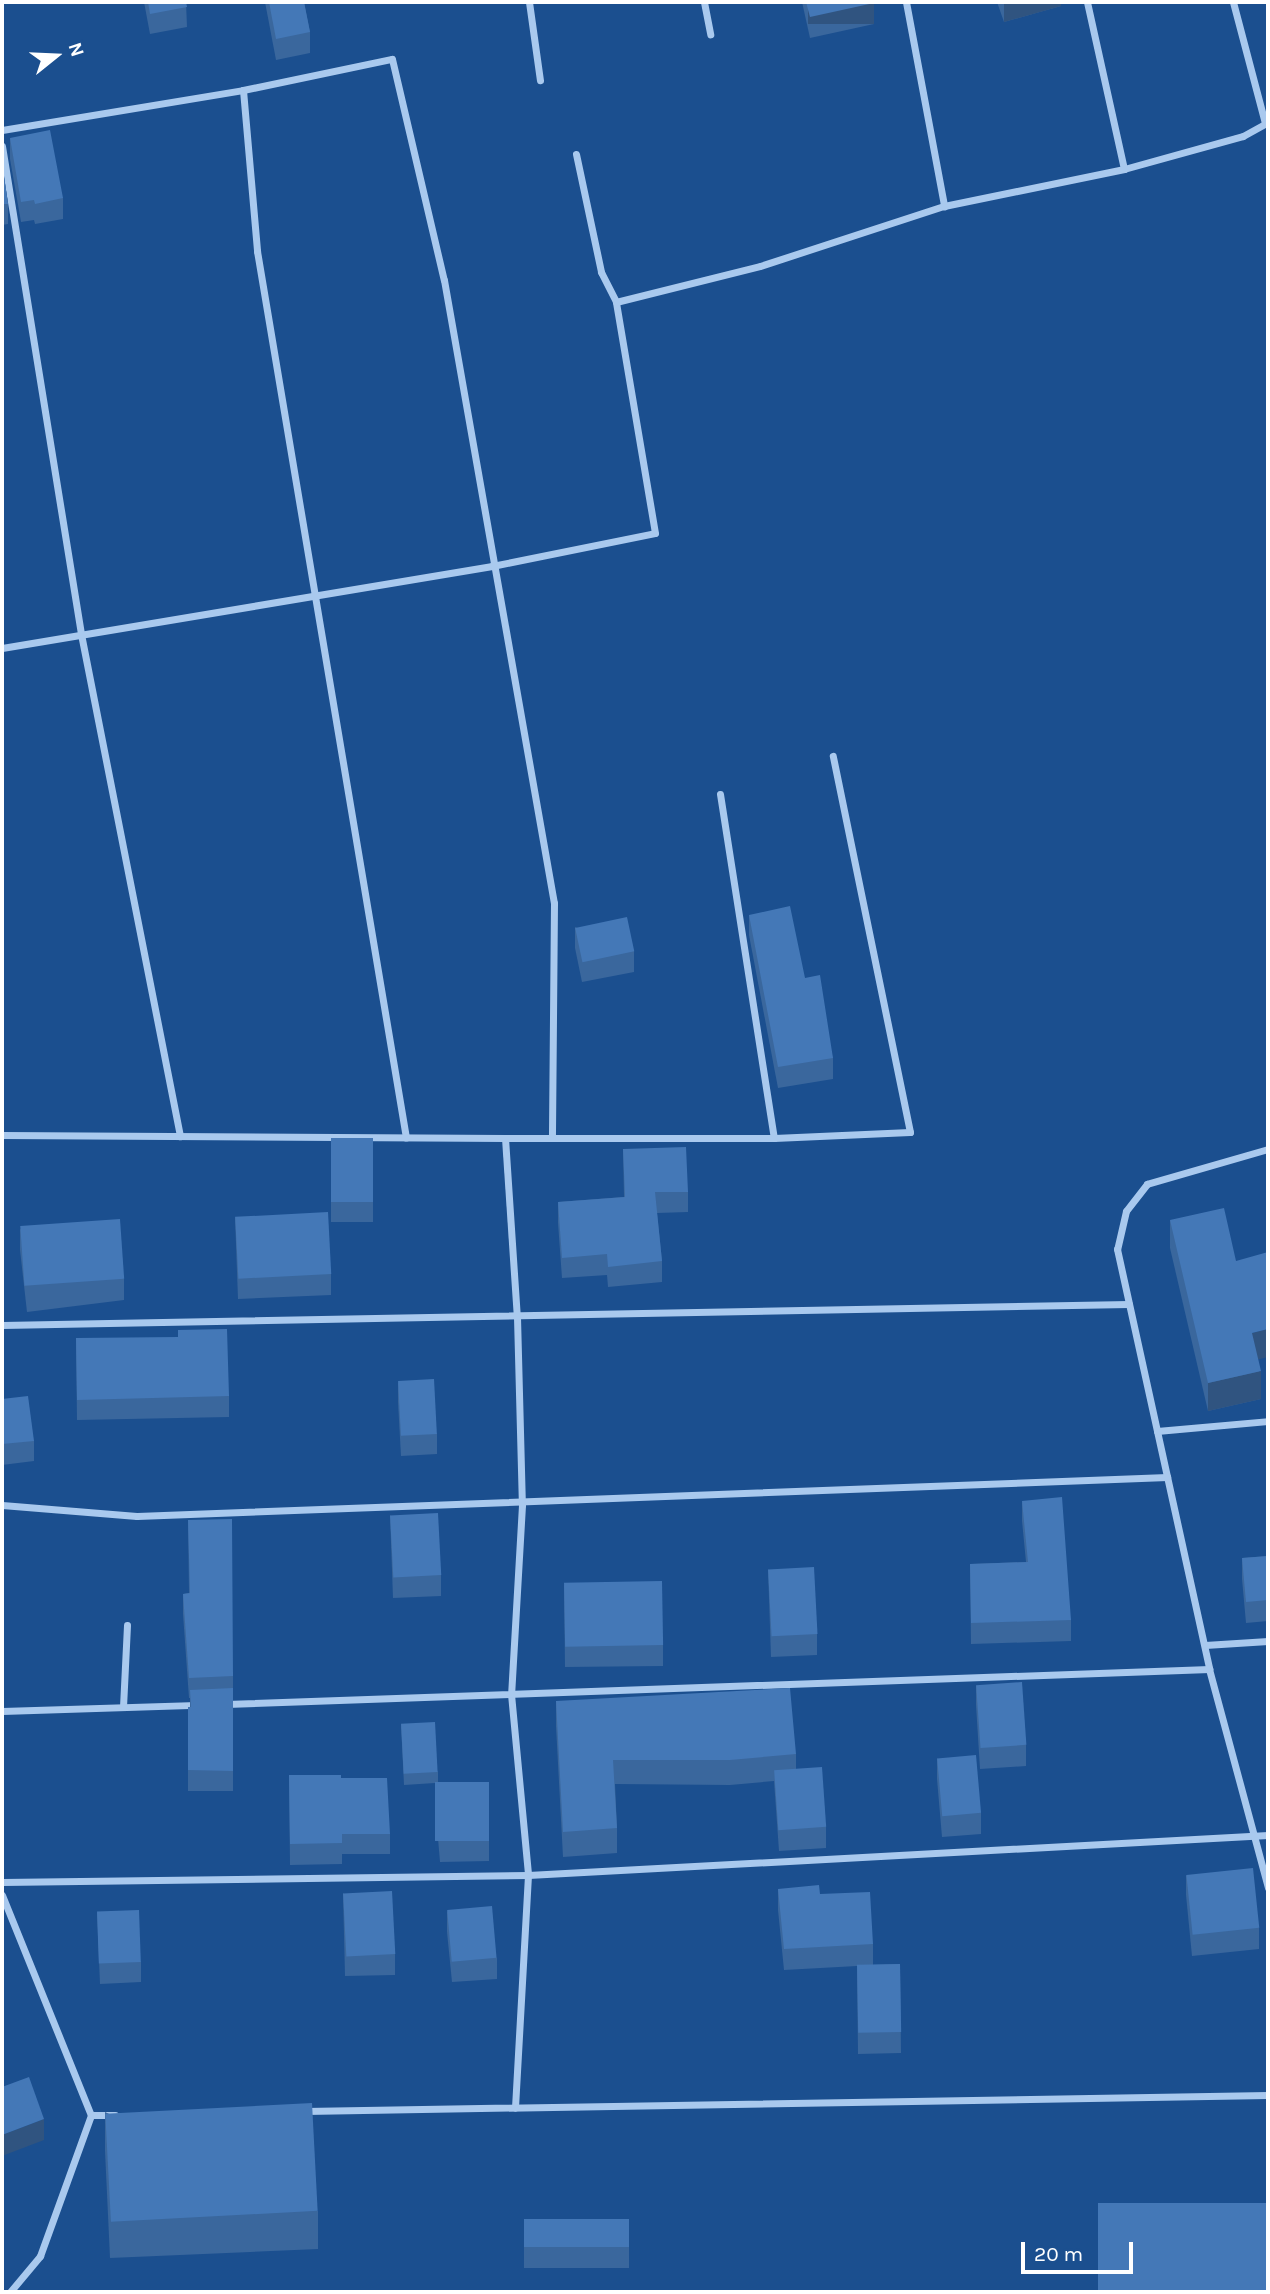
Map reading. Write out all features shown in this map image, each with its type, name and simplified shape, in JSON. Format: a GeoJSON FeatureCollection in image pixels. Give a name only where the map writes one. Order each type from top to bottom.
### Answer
{"type":"FeatureCollection","features":[{"type":"Feature","properties":{"kind":"street"},"geometry":{"type":"LineString","coordinates":[[529,2],[540,80]]}},
{"type":"Feature","properties":{"kind":"street"},"geometry":{"type":"LineString","coordinates":[[705,2],[710,34]]}},
{"type":"Feature","properties":{"kind":"street"},"geometry":{"type":"LineString","coordinates":[[906,2],[944,206]]}},
{"type":"Feature","properties":{"kind":"street"},"geometry":{"type":"LineString","coordinates":[[1087,2],[1124,169]]}},
{"type":"Feature","properties":{"kind":"street"},"geometry":{"type":"LineString","coordinates":[[616,302],[760,266],[944,206],[1124,169],[1243,136],[1267,123],[1233,2]]}},
{"type":"Feature","properties":{"kind":"street"},"geometry":{"type":"LineString","coordinates":[[2,130],[243,90],[392,59],[444,280],[492,566],[554,903],[552,1138]]}},
{"type":"Feature","properties":{"kind":"street"},"geometry":{"type":"LineString","coordinates":[[243,90],[257,251],[406,1138]]}},
{"type":"Feature","properties":{"kind":"street"},"geometry":{"type":"LineString","coordinates":[[2,146],[81,634],[180,1136]]}},
{"type":"Feature","properties":{"kind":"street"},"geometry":{"type":"LineString","coordinates":[[2,648],[492,566],[656,533],[616,302],[601,272],[576,154]]}},
{"type":"Feature","properties":{"kind":"street"},"geometry":{"type":"LineString","coordinates":[[2,1135],[774,1138],[910,1132],[833,756]]}},
{"type":"Feature","properties":{"kind":"street"},"geometry":{"type":"LineString","coordinates":[[720,794],[774,1138]]}},
{"type":"Feature","properties":{"kind":"street"},"geometry":{"type":"LineString","coordinates":[[505,1138],[517,1317],[522,1505],[511,1694],[528,1875],[515,2108]]}},
{"type":"Feature","properties":{"kind":"street"},"geometry":{"type":"LineString","coordinates":[[1268,1149],[1147,1184],[1126,1211],[1117,1249],[1209,1669],[1251,1836],[1268,1888]]}},
{"type":"Feature","properties":{"kind":"street"},"geometry":{"type":"LineString","coordinates":[[2,1325],[1129,1304]]}},
{"type":"Feature","properties":{"kind":"street"},"geometry":{"type":"LineString","coordinates":[[1157,1431],[1268,1421]]}},
{"type":"Feature","properties":{"kind":"street"},"geometry":{"type":"LineString","coordinates":[[2,1505],[137,1516],[522,1505],[1167,1478]]}},
{"type":"Feature","properties":{"kind":"street"},"geometry":{"type":"LineString","coordinates":[[123,1707],[127,1625]]}},
{"type":"Feature","properties":{"kind":"street"},"geometry":{"type":"LineString","coordinates":[[1205,1645],[1268,1641]]}},
{"type":"Feature","properties":{"kind":"street"},"geometry":{"type":"LineString","coordinates":[[220,1704],[1209,1669]]}},
{"type":"Feature","properties":{"kind":"street"},"geometry":{"type":"LineString","coordinates":[[2,1712],[206,1704]]}},
{"type":"Feature","properties":{"kind":"street"},"geometry":{"type":"LineString","coordinates":[[2,1882],[528,1875],[1268,1835]]}},
{"type":"Feature","properties":{"kind":"street"},"geometry":{"type":"LineString","coordinates":[[2,1895],[91,2115],[40,2256],[9,2292]]}},
{"type":"Feature","properties":{"kind":"street"},"geometry":{"type":"LineString","coordinates":[[296,2111],[1268,2095]]}},
{"type":"Feature","properties":{"kind":"street"},"geometry":{"type":"LineString","coordinates":[[91,2115],[132,2114]]}},
{"type":"Feature","properties":{"kind":"building"},"geometry":{"type":"Polygon","coordinates":[[[148,2],[186,2],[187,7],[150,14],[148,2]]]}},
{"type":"Feature","properties":{"kind":"building"},"geometry":{"type":"Polygon","coordinates":[[[269,2],[304,2],[310,32],[276,39],[269,2]]]}},
{"type":"Feature","properties":{"kind":"building"},"geometry":{"type":"Polygon","coordinates":[[[806,2],[874,2],[874,3],[810,17],[806,2]]]}},
{"type":"Feature","properties":{"kind":"building"},"geometry":{"type":"Polygon","coordinates":[[[50,130],[63,198],[35,204],[34,200],[21,202],[10,138],[50,130]]]}},
{"type":"Feature","properties":{"kind":"building"},"geometry":{"type":"Polygon","coordinates":[[[2,162],[8,204],[2,204],[2,162]]]}},
{"type":"Feature","properties":{"kind":"building"},"geometry":{"type":"Polygon","coordinates":[[[790,906],[805,978],[820,975],[833,1058],[778,1067],[749,915],[790,906]]]}},
{"type":"Feature","properties":{"kind":"building"},"geometry":{"type":"Polygon","coordinates":[[[627,917],[634,951],[582,962],[575,928],[627,917]]]}},
{"type":"Feature","properties":{"kind":"building"},"geometry":{"type":"Polygon","coordinates":[[[331,1138],[373,1138],[373,1202],[331,1202],[331,1138]]]}},
{"type":"Feature","properties":{"kind":"building"},"geometry":{"type":"Polygon","coordinates":[[[686,1147],[688,1192],[655,1192],[662,1261],[608,1267],[607,1254],[562,1258],[558,1202],[625,1197],[623,1149],[686,1147]]]}},
{"type":"Feature","properties":{"kind":"building"},"geometry":{"type":"Polygon","coordinates":[[[1224,1208],[1236,1261],[1268,1252],[1268,1329],[1252,1333],[1261,1371],[1208,1383],[1170,1220],[1224,1208]]]}},
{"type":"Feature","properties":{"kind":"building"},"geometry":{"type":"Polygon","coordinates":[[[328,1212],[331,1274],[238,1279],[235,1217],[328,1212]]]}},
{"type":"Feature","properties":{"kind":"building"},"geometry":{"type":"Polygon","coordinates":[[[120,1219],[124,1279],[24,1286],[20,1226],[120,1219]]]}},
{"type":"Feature","properties":{"kind":"building"},"geometry":{"type":"Polygon","coordinates":[[[227,1329],[229,1396],[77,1400],[76,1338],[178,1337],[178,1330],[227,1329]]]}},
{"type":"Feature","properties":{"kind":"building"},"geometry":{"type":"Polygon","coordinates":[[[434,1379],[437,1434],[401,1436],[398,1381],[434,1379]]]}},
{"type":"Feature","properties":{"kind":"building"},"geometry":{"type":"Polygon","coordinates":[[[28,1396],[34,1441],[2,1444],[2,1399],[28,1396]]]}},
{"type":"Feature","properties":{"kind":"building"},"geometry":{"type":"Polygon","coordinates":[[[1062,1497],[1071,1620],[971,1623],[970,1564],[1028,1562],[1022,1501],[1062,1497]]]}},
{"type":"Feature","properties":{"kind":"building"},"geometry":{"type":"Polygon","coordinates":[[[438,1513],[441,1575],[393,1577],[390,1516],[438,1513]]]}},
{"type":"Feature","properties":{"kind":"building"},"geometry":{"type":"Polygon","coordinates":[[[232,1519],[233,1676],[189,1678],[183,1594],[190,1593],[188,1520],[232,1519]]]}},
{"type":"Feature","properties":{"kind":"building"},"geometry":{"type":"Polygon","coordinates":[[[1268,1556],[1268,1600],[1246,1602],[1242,1558],[1268,1556]]]}},
{"type":"Feature","properties":{"kind":"building"},"geometry":{"type":"Polygon","coordinates":[[[814,1567],[818,1634],[772,1636],[768,1569],[814,1567]]]}},
{"type":"Feature","properties":{"kind":"building"},"geometry":{"type":"Polygon","coordinates":[[[662,1581],[663,1645],[565,1647],[564,1583],[662,1581]]]}},
{"type":"Feature","properties":{"kind":"building"},"geometry":{"type":"Polygon","coordinates":[[[1022,1682],[1026,1745],[981,1748],[976,1685],[1022,1682]]]}},
{"type":"Feature","properties":{"kind":"building"},"geometry":{"type":"Polygon","coordinates":[[[233,1688],[233,1771],[188,1770],[190,1690],[233,1688]]]}},
{"type":"Feature","properties":{"kind":"building"},"geometry":{"type":"Polygon","coordinates":[[[790,1688],[796,1754],[730,1760],[613,1760],[617,1828],[563,1832],[556,1701],[790,1688]]]}},
{"type":"Feature","properties":{"kind":"building"},"geometry":{"type":"Polygon","coordinates":[[[435,1722],[438,1772],[404,1774],[401,1724],[435,1722]]]}},
{"type":"Feature","properties":{"kind":"building"},"geometry":{"type":"Polygon","coordinates":[[[976,1755],[981,1813],[942,1816],[937,1758],[976,1755]]]}},
{"type":"Feature","properties":{"kind":"building"},"geometry":{"type":"Polygon","coordinates":[[[822,1767],[826,1827],[778,1830],[774,1770],[822,1767]]]}},
{"type":"Feature","properties":{"kind":"building"},"geometry":{"type":"Polygon","coordinates":[[[289,1775],[387,1778],[390,1834],[342,1834],[342,1843],[290,1844],[289,1775]]]}},
{"type":"Feature","properties":{"kind":"building"},"geometry":{"type":"Polygon","coordinates":[[[435,1782],[489,1782],[489,1841],[435,1841],[435,1782]]]}},
{"type":"Feature","properties":{"kind":"building"},"geometry":{"type":"Polygon","coordinates":[[[1253,1868],[1259,1928],[1193,1935],[1186,1875],[1253,1868]]]}},
{"type":"Feature","properties":{"kind":"building"},"geometry":{"type":"Polygon","coordinates":[[[819,1885],[820,1894],[870,1892],[873,1944],[784,1949],[778,1889],[819,1885]]]}},
{"type":"Feature","properties":{"kind":"building"},"geometry":{"type":"Polygon","coordinates":[[[392,1891],[395,1954],[346,1956],[343,1894],[392,1891]]]}},
{"type":"Feature","properties":{"kind":"building"},"geometry":{"type":"Polygon","coordinates":[[[492,1906],[497,1958],[452,1962],[447,1910],[492,1906]]]}},
{"type":"Feature","properties":{"kind":"building"},"geometry":{"type":"Polygon","coordinates":[[[139,1910],[141,1962],[99,1963],[97,1911],[139,1910]]]}},
{"type":"Feature","properties":{"kind":"building"},"geometry":{"type":"Polygon","coordinates":[[[900,1964],[901,2032],[858,2033],[857,1965],[900,1964]]]}},
{"type":"Feature","properties":{"kind":"building"},"geometry":{"type":"Polygon","coordinates":[[[29,2077],[44,2119],[2,2135],[2,2087],[29,2077]]]}},
{"type":"Feature","properties":{"kind":"building"},"geometry":{"type":"Polygon","coordinates":[[[312,2103],[318,2211],[111,2222],[105,2114],[312,2103]]]}},
{"type":"Feature","properties":{"kind":"building"},"geometry":{"type":"Polygon","coordinates":[[[1098,2203],[1268,2203],[1268,2292],[1098,2292],[1098,2203]]]}},
{"type":"Feature","properties":{"kind":"building"},"geometry":{"type":"Polygon","coordinates":[[[524,2219],[629,2219],[629,2247],[524,2247],[524,2219]]]}}]}
